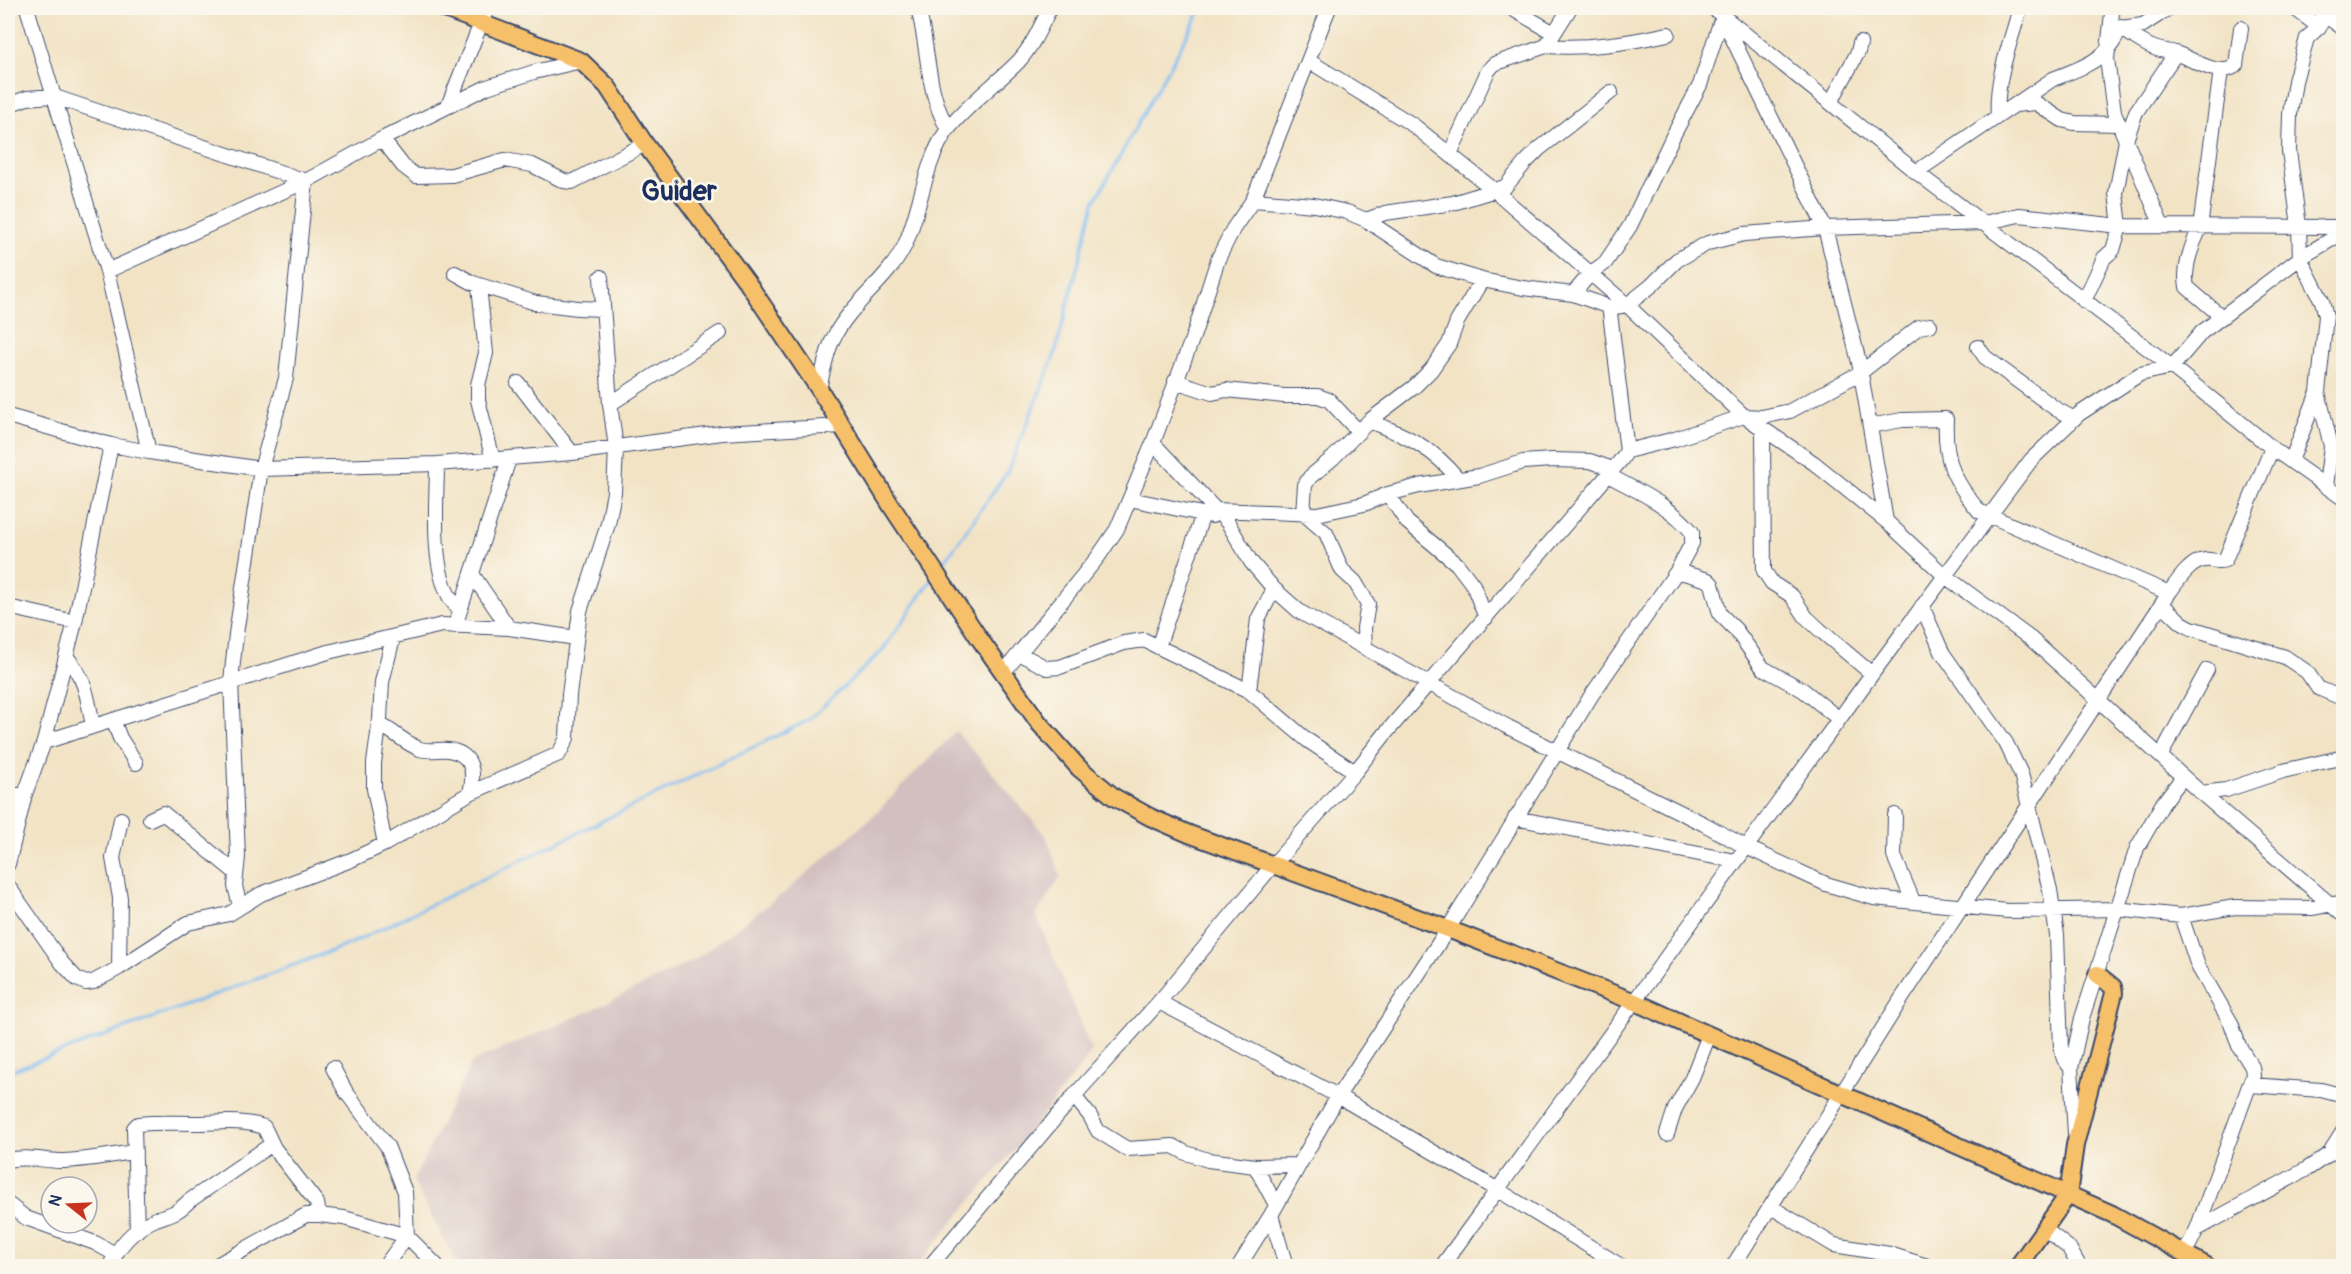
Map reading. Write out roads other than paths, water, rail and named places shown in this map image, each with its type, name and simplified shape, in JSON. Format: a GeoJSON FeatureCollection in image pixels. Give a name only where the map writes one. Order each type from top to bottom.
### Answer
{"type":"FeatureCollection","features":[{"type":"Feature","properties":{"kind":"main road"},"geometry":{"type":"LineString","coordinates":[[442,8],[581,61],[607,86],[645,144],[749,285],[819,389],[892,507],[1003,673],[1039,723],[1079,768],[1114,797],[1179,830],[1448,929],[1635,1002],[2112,1214],[2207,1266]]}},
{"type":"Feature","properties":{"kind":"main road"},"geometry":{"type":"LineString","coordinates":[[2018,1266],[2046,1230],[2068,1195],[2075,1145],[2114,993],[2113,987],[2097,974]]}},
{"type":"Feature","properties":{"kind":"street"},"geometry":{"type":"LineString","coordinates":[[27,8],[107,272],[149,452]]}},
{"type":"Feature","properties":{"kind":"street"},"geometry":{"type":"LineString","coordinates":[[448,106],[487,8]]}},
{"type":"Feature","properties":{"kind":"street"},"geometry":{"type":"LineString","coordinates":[[918,8],[929,78],[948,129]]}},
{"type":"Feature","properties":{"kind":"street"},"geometry":{"type":"LineString","coordinates":[[819,389],[834,336],[896,260],[904,246],[936,151],[948,129],[990,86],[1019,61],[1037,35],[1050,8]]}},
{"type":"Feature","properties":{"kind":"street"},"geometry":{"type":"LineString","coordinates":[[1003,673],[1098,557],[1117,529],[1153,443],[1194,334],[1218,259],[1233,229],[1253,200],[1329,8]]}},
{"type":"Feature","properties":{"kind":"street"},"geometry":{"type":"LineString","coordinates":[[1511,8],[1554,33]]}},
{"type":"Feature","properties":{"kind":"street"},"geometry":{"type":"LineString","coordinates":[[1546,46],[1570,8]]}},
{"type":"Feature","properties":{"kind":"street"},"geometry":{"type":"LineString","coordinates":[[1719,13],[1736,8]]}},
{"type":"Feature","properties":{"kind":"street"},"geometry":{"type":"LineString","coordinates":[[1998,115],[1999,86],[2020,8]]}},
{"type":"Feature","properties":{"kind":"street"},"geometry":{"type":"LineString","coordinates":[[2121,28],[2143,25],[2169,8]]}},
{"type":"Feature","properties":{"kind":"street"},"geometry":{"type":"LineString","coordinates":[[2294,8],[2323,16],[2343,29]]}},
{"type":"Feature","properties":{"kind":"street"},"geometry":{"type":"LineString","coordinates":[[2291,461],[2318,392],[2326,316],[2322,301],[2300,258],[2299,226],[2289,151],[2290,114],[2295,81],[2307,38],[2323,16],[2338,8]]}},
{"type":"Feature","properties":{"kind":"street"},"geometry":{"type":"LineString","coordinates":[[2110,10],[2121,28],[2154,48],[2176,53],[2200,64],[2222,70],[2233,69],[2236,66],[2241,28]]}},
{"type":"Feature","properties":{"kind":"street"},"geometry":{"type":"LineString","coordinates":[[2110,10],[2107,59],[2114,112],[2162,226]]}},
{"type":"Feature","properties":{"kind":"street"},"geometry":{"type":"LineString","coordinates":[[1719,13],[1916,172],[2172,367],[2272,448],[2343,499]]}},
{"type":"Feature","properties":{"kind":"street"},"geometry":{"type":"LineString","coordinates":[[1719,13],[1825,228],[1860,373],[1886,521]]}},
{"type":"Feature","properties":{"kind":"street"},"geometry":{"type":"LineString","coordinates":[[1574,294],[1590,274],[1605,263],[1630,226],[1700,85],[1719,13]]}},
{"type":"Feature","properties":{"kind":"street"},"geometry":{"type":"LineString","coordinates":[[1916,172],[2053,79],[2075,71],[2109,49],[2121,28]]}},
{"type":"Feature","properties":{"kind":"street"},"geometry":{"type":"LineString","coordinates":[[1450,154],[1488,71],[1494,64],[1546,46],[1599,47],[1668,34]]}},
{"type":"Feature","properties":{"kind":"street"},"geometry":{"type":"LineString","coordinates":[[1831,102],[1858,52],[1860,43]]}},
{"type":"Feature","properties":{"kind":"street"},"geometry":{"type":"LineString","coordinates":[[2084,301],[2104,258],[2113,250],[2120,226],[2116,193],[2126,140],[2136,112],[2176,53]]}},
{"type":"Feature","properties":{"kind":"street"},"geometry":{"type":"LineString","coordinates":[[107,272],[306,181],[448,106],[496,84],[581,61]]}},
{"type":"Feature","properties":{"kind":"street"},"geometry":{"type":"LineString","coordinates":[[1309,61],[1413,125],[1494,190],[1627,304],[1744,416],[1814,463],[1886,521],[1945,576],[2031,639],[2161,755],[2201,794],[2337,904],[2343,916]]}},
{"type":"Feature","properties":{"kind":"street"},"geometry":{"type":"LineString","coordinates":[[2222,70],[2200,228],[2193,243],[2186,280],[2187,287],[2222,317]]}},
{"type":"Feature","properties":{"kind":"street"},"geometry":{"type":"LineString","coordinates":[[8,90],[27,98]]}},
{"type":"Feature","properties":{"kind":"street"},"geometry":{"type":"LineString","coordinates":[[1366,220],[1385,213],[1454,203],[1505,187],[1539,149],[1611,92]]}},
{"type":"Feature","properties":{"kind":"street"},"geometry":{"type":"LineString","coordinates":[[8,105],[27,98],[52,96],[306,181]]}},
{"type":"Feature","properties":{"kind":"street"},"geometry":{"type":"LineString","coordinates":[[2013,105],[2036,103],[2062,120],[2074,123],[2119,124]]}},
{"type":"Feature","properties":{"kind":"street"},"geometry":{"type":"LineString","coordinates":[[382,140],[403,166],[416,176],[452,175],[505,160],[532,165],[564,182],[573,182],[645,144]]}},
{"type":"Feature","properties":{"kind":"street"},"geometry":{"type":"LineString","coordinates":[[240,906],[235,886],[238,857],[231,681],[261,469],[286,378],[306,181]]}},
{"type":"Feature","properties":{"kind":"street"},"geometry":{"type":"LineString","coordinates":[[1253,200],[1314,205],[1340,210],[1366,220],[1436,266],[1482,280],[1574,294],[1612,309],[1627,304],[1651,286],[1677,260],[1708,243],[1744,234],[1825,228],[1984,223],[2019,216],[2120,226],[2343,227]]}},
{"type":"Feature","properties":{"kind":"street"},"geometry":{"type":"LineString","coordinates":[[1442,1266],[1735,861],[2031,460],[2079,414],[2140,374],[2172,367],[2202,332],[2300,258],[2343,232]]}},
{"type":"Feature","properties":{"kind":"street"},"geometry":{"type":"LineString","coordinates":[[454,273],[464,280],[543,304],[603,309]]}},
{"type":"Feature","properties":{"kind":"street"},"geometry":{"type":"LineString","coordinates":[[8,886],[62,963],[77,979],[86,983],[93,982],[119,968],[188,923],[229,914],[261,894],[290,881],[351,860],[386,844],[470,793],[559,753],[567,738],[569,695],[580,611],[608,524],[614,492],[616,448],[610,404],[601,277]]}},
{"type":"Feature","properties":{"kind":"street"},"geometry":{"type":"LineString","coordinates":[[1303,513],[1306,482],[1364,426],[1414,387],[1431,370],[1449,344],[1457,322],[1482,280]]}},
{"type":"Feature","properties":{"kind":"street"},"geometry":{"type":"LineString","coordinates":[[479,285],[486,353],[478,385],[478,400],[493,460]]}},
{"type":"Feature","properties":{"kind":"street"},"geometry":{"type":"LineString","coordinates":[[1612,309],[1610,318],[1627,451]]}},
{"type":"Feature","properties":{"kind":"street"},"geometry":{"type":"LineString","coordinates":[[930,1266],[1074,1096],[1159,1002],[1272,865],[1355,772],[1627,451],[1675,439],[1744,416],[1762,417],[1790,411],[1860,373],[1919,327],[1930,325]]}},
{"type":"Feature","properties":{"kind":"street"},"geometry":{"type":"LineString","coordinates":[[610,404],[720,333]]}},
{"type":"Feature","properties":{"kind":"street"},"geometry":{"type":"LineString","coordinates":[[1978,347],[1985,357],[2069,416],[2070,423]]}},
{"type":"Feature","properties":{"kind":"street"},"geometry":{"type":"LineString","coordinates":[[1175,381],[1212,393],[1226,390],[1284,396],[1318,396],[1329,400],[1364,426],[1417,442],[1448,466],[1458,479]]}},
{"type":"Feature","properties":{"kind":"street"},"geometry":{"type":"LineString","coordinates":[[518,383],[572,453]]}},
{"type":"Feature","properties":{"kind":"street"},"geometry":{"type":"LineString","coordinates":[[2318,392],[2331,446],[2326,486]]}},
{"type":"Feature","properties":{"kind":"street"},"geometry":{"type":"LineString","coordinates":[[8,417],[111,445],[261,469],[438,464],[509,459],[616,448],[722,433],[842,426]]}},
{"type":"Feature","properties":{"kind":"street"},"geometry":{"type":"LineString","coordinates":[[1870,426],[1902,420],[1946,419],[1947,461],[1979,511],[2165,598],[2182,623],[2191,628],[2285,657],[2307,672],[2318,688],[2343,699]]}},
{"type":"Feature","properties":{"kind":"street"},"geometry":{"type":"LineString","coordinates":[[1763,429],[1764,571],[1767,578],[1792,596],[1806,617],[1872,674]]}},
{"type":"Feature","properties":{"kind":"street"},"geometry":{"type":"LineString","coordinates":[[1153,443],[1274,589],[1307,616],[1557,752],[1704,824],[1746,848],[1826,884],[1874,898],[2008,911],[2116,909],[2181,916],[2235,907],[2313,908],[2337,904]]}},
{"type":"Feature","properties":{"kind":"street"},"geometry":{"type":"LineString","coordinates":[[8,864],[25,794],[44,742],[75,622],[111,445]]}},
{"type":"Feature","properties":{"kind":"street"},"geometry":{"type":"LineString","coordinates":[[1733,1266],[1900,1001],[2165,598],[2195,563],[2205,560],[2221,562],[2225,560],[2272,448]]}},
{"type":"Feature","properties":{"kind":"street"},"geometry":{"type":"LineString","coordinates":[[455,626],[509,459]]}},
{"type":"Feature","properties":{"kind":"street"},"geometry":{"type":"LineString","coordinates":[[1130,499],[1214,514],[1317,514],[1364,504],[1388,494],[1479,476],[1523,462],[1590,461],[1652,498],[1684,522],[1692,531],[1692,543],[1677,571],[1592,696],[1448,929],[1338,1096],[1274,1210],[1239,1266]]}},
{"type":"Feature","properties":{"kind":"street"},"geometry":{"type":"LineString","coordinates":[[438,464],[436,551],[450,600],[460,610]]}},
{"type":"Feature","properties":{"kind":"street"},"geometry":{"type":"LineString","coordinates":[[1388,494],[1407,522],[1457,564],[1473,585],[1486,618]]}},
{"type":"Feature","properties":{"kind":"street"},"geometry":{"type":"LineString","coordinates":[[1303,513],[1326,533],[1342,570],[1355,582],[1368,604],[1364,628],[1365,648]]}},
{"type":"Feature","properties":{"kind":"street"},"geometry":{"type":"LineString","coordinates":[[1158,647],[1214,514]]}},
{"type":"Feature","properties":{"kind":"street"},"geometry":{"type":"LineString","coordinates":[[1677,571],[1708,580],[1712,584],[1720,614],[1736,630],[1763,668],[1803,690],[1839,719]]}},
{"type":"Feature","properties":{"kind":"street"},"geometry":{"type":"LineString","coordinates":[[472,574],[509,628]]}},
{"type":"Feature","properties":{"kind":"street"},"geometry":{"type":"LineString","coordinates":[[1249,691],[1258,619],[1274,589]]}},
{"type":"Feature","properties":{"kind":"street"},"geometry":{"type":"LineString","coordinates":[[1922,606],[1942,652],[2006,743],[2021,774],[2030,803],[2054,911],[2057,934],[2061,1049],[2064,1059],[2071,1068]]}},
{"type":"Feature","properties":{"kind":"street"},"geometry":{"type":"LineString","coordinates":[[8,607],[75,622]]}},
{"type":"Feature","properties":{"kind":"street"},"geometry":{"type":"LineString","coordinates":[[44,742],[328,652],[442,625],[509,628],[576,638]]}},
{"type":"Feature","properties":{"kind":"street"},"geometry":{"type":"LineString","coordinates":[[386,844],[374,789],[382,682],[393,638]]}},
{"type":"Feature","properties":{"kind":"street"},"geometry":{"type":"LineString","coordinates":[[1020,654],[1047,668],[1060,666],[1131,641],[1144,640],[1249,691],[1320,750],[1355,772]]}},
{"type":"Feature","properties":{"kind":"street"},"geometry":{"type":"LineString","coordinates":[[66,656],[80,672],[85,685],[93,726]]}},
{"type":"Feature","properties":{"kind":"street"},"geometry":{"type":"LineString","coordinates":[[2161,755],[2207,670]]}},
{"type":"Feature","properties":{"kind":"street"},"geometry":{"type":"LineString","coordinates":[[112,720],[136,763]]}},
{"type":"Feature","properties":{"kind":"street"},"geometry":{"type":"LineString","coordinates":[[379,724],[422,749],[450,750],[466,757],[471,763],[474,778],[470,793]]}},
{"type":"Feature","properties":{"kind":"street"},"geometry":{"type":"LineString","coordinates":[[2201,794],[2226,790],[2283,771],[2343,757]]}},
{"type":"Feature","properties":{"kind":"street"},"geometry":{"type":"LineString","coordinates":[[2075,1145],[2071,1068],[2082,1018],[2137,848],[2163,803],[2183,777]]}},
{"type":"Feature","properties":{"kind":"street"},"geometry":{"type":"LineString","coordinates":[[8,796],[25,794]]}},
{"type":"Feature","properties":{"kind":"street"},"geometry":{"type":"LineString","coordinates":[[150,819],[163,813],[236,873]]}},
{"type":"Feature","properties":{"kind":"street"},"geometry":{"type":"LineString","coordinates":[[1895,815],[1894,856],[1913,901]]}},
{"type":"Feature","properties":{"kind":"street"},"geometry":{"type":"LineString","coordinates":[[1515,818],[1735,861]]}},
{"type":"Feature","properties":{"kind":"street"},"geometry":{"type":"LineString","coordinates":[[119,968],[120,898],[113,858],[121,819]]}},
{"type":"Feature","properties":{"kind":"street"},"geometry":{"type":"LineString","coordinates":[[2181,916],[2198,966],[2231,1023],[2239,1046],[2252,1067],[2253,1075],[2197,1229],[2185,1253]]}},
{"type":"Feature","properties":{"kind":"street"},"geometry":{"type":"LineString","coordinates":[[1159,1002],[1338,1096],[1498,1190],[1621,1266]]}},
{"type":"Feature","properties":{"kind":"street"},"geometry":{"type":"LineString","coordinates":[[1667,1134],[1675,1109],[1692,1078],[1709,1035]]}},
{"type":"Feature","properties":{"kind":"street"},"geometry":{"type":"LineString","coordinates":[[333,1068],[346,1092],[387,1146],[405,1192],[407,1236],[385,1266]]}},
{"type":"Feature","properties":{"kind":"street"},"geometry":{"type":"LineString","coordinates":[[2251,1085],[2321,1090],[2343,1096]]}},
{"type":"Feature","properties":{"kind":"street"},"geometry":{"type":"LineString","coordinates":[[1074,1096],[1090,1116],[1098,1131],[1127,1149],[1173,1146],[1208,1160],[1255,1166],[1298,1165]]}},
{"type":"Feature","properties":{"kind":"street"},"geometry":{"type":"LineString","coordinates":[[136,1231],[135,1126],[161,1121],[193,1123],[225,1121],[264,1127],[272,1144],[316,1203],[319,1215]]}},
{"type":"Feature","properties":{"kind":"street"},"geometry":{"type":"LineString","coordinates":[[2197,1229],[2307,1169],[2337,1148],[2343,1130]]}},
{"type":"Feature","properties":{"kind":"street"},"geometry":{"type":"LineString","coordinates":[[8,1204],[26,1218],[95,1243],[113,1260],[126,1237],[156,1219],[178,1211],[189,1200],[272,1144]]}},
{"type":"Feature","properties":{"kind":"street"},"geometry":{"type":"LineString","coordinates":[[8,1160],[23,1157],[58,1161],[93,1159],[135,1152]]}},
{"type":"Feature","properties":{"kind":"street"},"geometry":{"type":"LineString","coordinates":[[1255,1166],[1274,1210],[1286,1266]]}},
{"type":"Feature","properties":{"kind":"street"},"geometry":{"type":"LineString","coordinates":[[1771,1207],[1817,1237],[1834,1245],[1889,1254],[1927,1266]]}},
{"type":"Feature","properties":{"kind":"street"},"geometry":{"type":"LineString","coordinates":[[215,1266],[306,1215],[319,1215],[344,1218],[407,1236],[436,1266]]}},
{"type":"Feature","properties":{"kind":"street"},"geometry":{"type":"LineString","coordinates":[[2046,1230],[2069,1248],[2079,1266]]}},
{"type":"Feature","properties":{"kind":"waterway"},"geometry":{"type":"LineString","coordinates":[[940,568],[1008,471],[1055,354],[1094,203],[1202,8]]}},
{"type":"Feature","properties":{"kind":"waterway"},"geometry":{"type":"LineString","coordinates":[[8,1072],[350,944],[809,720],[882,651],[933,578]]}},
{"type":"Feature","properties":{"kind":"district","name":"Guider"},"geometry":{"type":"Point","coordinates":[679,190]}}]}
